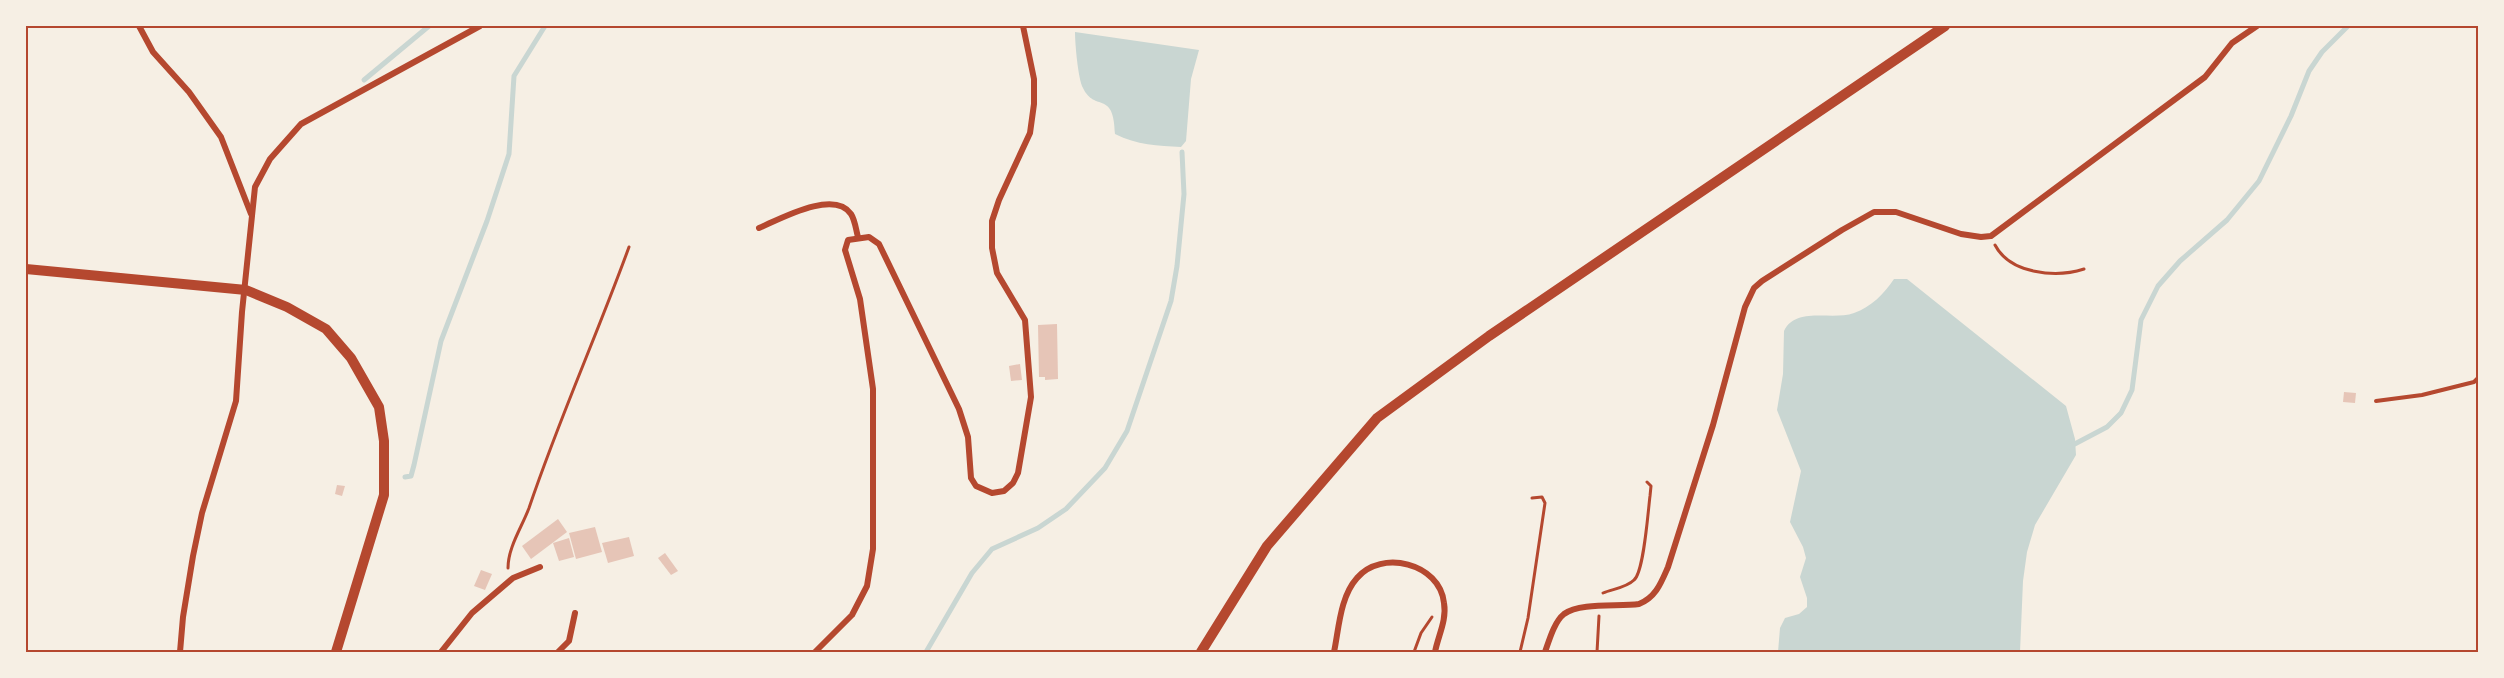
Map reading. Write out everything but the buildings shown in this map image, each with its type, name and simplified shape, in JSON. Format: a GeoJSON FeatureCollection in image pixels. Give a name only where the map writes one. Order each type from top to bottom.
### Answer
{"type":"FeatureCollection","features":[{"type":"Feature","properties":{"kind":"street"},"geometry":{"type":"LineString","coordinates":[[139,26],[153,52],[189,92],[220,137],[252,216]]}},
{"type":"Feature","properties":{"kind":"street"},"geometry":{"type":"LineString","coordinates":[[180,652],[187,586],[198,535],[236,401],[255,187],[260,175],[270,159],[301,124],[480,26]]}},
{"type":"Feature","properties":{"kind":"street"},"geometry":{"type":"LineString","coordinates":[[815,652],[852,615],[867,586],[873,549],[873,389],[861,309],[845,250],[848,240],[869,237],[879,244],[959,409],[968,437],[971,478],[983,490],[992,493],[1004,491],[1013,483],[1018,473],[1031,397],[1025,320],[997,273],[992,248],[992,221],[999,200],[1030,133],[1034,104],[1034,79],[1023,26]]}},
{"type":"Feature","properties":{"kind":"street"},"geometry":{"type":"LineString","coordinates":[[1201,652],[1267,546],[1377,418],[1499,329],[1945,26]]}},
{"type":"Feature","properties":{"kind":"street"},"geometry":{"type":"LineString","coordinates":[[1545,652],[1558,621],[1564,615],[1584,608],[1639,604],[1647,601],[1659,587],[1668,567],[1713,425],[1745,307],[1754,288],[1842,230],[1874,212],[1896,212],[1961,234],[1991,236],[2205,77],[2232,43],[2257,26]]}},
{"type":"Feature","properties":{"kind":"street"},"geometry":{"type":"LineString","coordinates":[[759,228],[825,204],[842,206],[852,214],[858,237]]}},
{"type":"Feature","properties":{"kind":"street"},"geometry":{"type":"LineString","coordinates":[[26,269],[246,290],[287,307],[326,329],[351,358],[380,407],[384,441],[384,495],[336,652]]}},
{"type":"Feature","properties":{"kind":"street"},"geometry":{"type":"LineString","coordinates":[[1334,652],[1350,586],[1368,567],[1377,564],[1402,563],[1423,572],[1439,588],[1445,604],[1435,652]]}},
{"type":"Feature","properties":{"kind":"street"},"geometry":{"type":"LineString","coordinates":[[441,652],[472,613],[507,582],[540,567]]}},
{"type":"Feature","properties":{"kind":"street"},"geometry":{"type":"LineString","coordinates":[[558,652],[569,641],[576,613]]}},
{"type":"Feature","properties":{"kind":"lane"},"geometry":{"type":"LineString","coordinates":[[2376,402],[2422,395],[2474,382],[2478,378]]}},
{"type":"Feature","properties":{"kind":"path"},"geometry":{"type":"LineString","coordinates":[[1991,236],[1999,252],[2014,264],[2051,275],[2084,269]]}},
{"type":"Feature","properties":{"kind":"path"},"geometry":{"type":"LineString","coordinates":[[507,582],[508,557],[524,522],[552,439],[629,247]]}},
{"type":"Feature","properties":{"kind":"path"},"geometry":{"type":"LineString","coordinates":[[1597,652],[1600,595],[1633,582],[1639,570],[1651,486],[1647,482]]}},
{"type":"Feature","properties":{"kind":"path"},"geometry":{"type":"LineString","coordinates":[[1520,652],[1528,618],[1545,503],[1542,497],[1532,498]]}},
{"type":"Feature","properties":{"kind":"path"},"geometry":{"type":"LineString","coordinates":[[1414,652],[1426,624],[1438,611],[1444,609]]}},
{"type":"Feature","properties":{"kind":"shaded area"},"geometry":{"type":"Polygon","coordinates":[[[1075,32],[1199,50],[1191,79],[1186,141],[1181,147],[1139,143],[1115,134],[1114,120],[1108,106],[1088,95],[1081,83],[1075,32]]]}},
{"type":"Feature","properties":{"kind":"shaded area"},"geometry":{"type":"Polygon","coordinates":[[[1894,279],[1907,279],[2066,406],[2075,439],[2076,455],[2035,525],[2027,552],[2023,581],[2020,652],[1778,652],[1780,628],[1785,618],[1799,614],[1807,607],[1807,598],[1800,577],[1806,558],[1790,522],[1801,471],[1777,410],[1783,374],[1784,331],[1790,323],[1806,316],[1854,313],[1877,299],[1894,279]]]}},
{"type":"Feature","properties":{"kind":"waterway"},"geometry":{"type":"LineString","coordinates":[[364,80],[429,26]]}},
{"type":"Feature","properties":{"kind":"waterway"},"geometry":{"type":"LineString","coordinates":[[405,477],[411,476],[414,465],[441,341],[487,221],[509,154],[514,76],[545,26]]}},
{"type":"Feature","properties":{"kind":"waterway"},"geometry":{"type":"LineString","coordinates":[[2069,447],[2107,427],[2121,413],[2132,390],[2141,320],[2158,286],[2180,261],[2227,220],[2259,181],[2291,116],[2309,71],[2322,52],[2348,26]]}},
{"type":"Feature","properties":{"kind":"waterway"},"geometry":{"type":"LineString","coordinates":[[926,652],[972,573],[992,549],[1038,528],[1066,509],[1105,468],[1127,431],[1171,301],[1184,194],[1182,152]]}}]}
